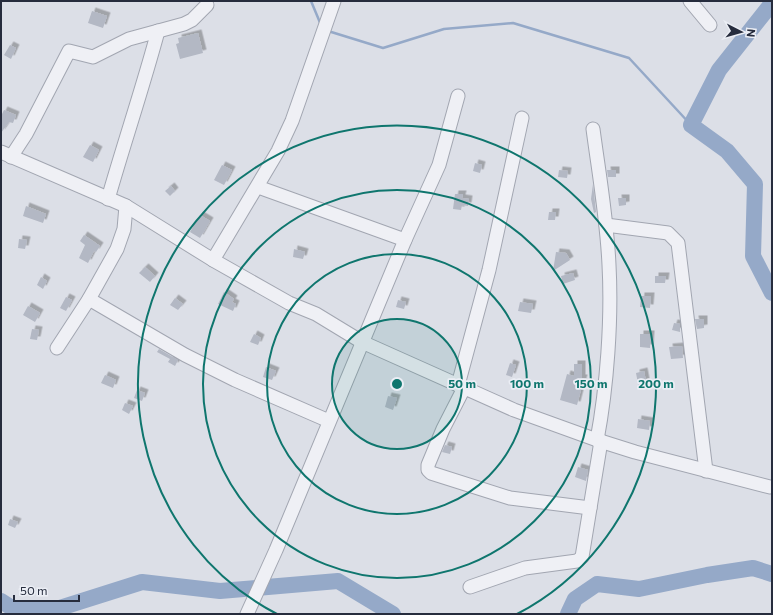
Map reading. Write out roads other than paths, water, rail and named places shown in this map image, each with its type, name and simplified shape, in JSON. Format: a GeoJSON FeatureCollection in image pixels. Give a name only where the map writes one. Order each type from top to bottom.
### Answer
{"type":"FeatureCollection","features":[{"type":"Feature","properties":{"kind":"street"},"geometry":{"type":"LineString","coordinates":[[213,260],[258,187],[278,151],[292,121],[334,1]]}},
{"type":"Feature","properties":{"kind":"street"},"geometry":{"type":"LineString","coordinates":[[690,1],[710,25]]}},
{"type":"Feature","properties":{"kind":"street"},"geometry":{"type":"LineString","coordinates":[[207,5],[192,20],[184,24],[129,39],[93,57],[72,51],[67,53],[26,134],[6,154],[126,206],[213,260],[289,303],[316,314],[362,342],[461,386],[542,421],[599,441],[770,487]]}},
{"type":"Feature","properties":{"kind":"street"},"geometry":{"type":"LineString","coordinates":[[108,198],[135,106],[146,76],[158,31]]}},
{"type":"Feature","properties":{"kind":"street"},"geometry":{"type":"LineString","coordinates":[[247,614],[276,550],[405,240],[439,165],[458,96]]}},
{"type":"Feature","properties":{"kind":"street"},"geometry":{"type":"LineString","coordinates":[[522,118],[489,270],[461,386],[428,465],[428,470],[431,473],[510,498],[590,508]]}},
{"type":"Feature","properties":{"kind":"street"},"geometry":{"type":"LineString","coordinates":[[470,587],[525,568],[577,561],[582,556],[584,550],[605,387],[610,266],[593,129]]}},
{"type":"Feature","properties":{"kind":"street"},"geometry":{"type":"LineString","coordinates":[[258,187],[405,240]]}},
{"type":"Feature","properties":{"kind":"street"},"geometry":{"type":"LineString","coordinates":[[57,348],[88,299],[119,244],[124,229],[126,206]]}},
{"type":"Feature","properties":{"kind":"street"},"geometry":{"type":"LineString","coordinates":[[606,225],[668,233],[678,243],[706,471]]}},
{"type":"Feature","properties":{"kind":"street"},"geometry":{"type":"LineString","coordinates":[[88,299],[197,361],[235,380],[329,422]]}},
{"type":"Feature","properties":{"kind":"waterway"},"geometry":{"type":"LineString","coordinates":[[311,1],[321,25]]}},
{"type":"Feature","properties":{"kind":"waterway"},"geometry":{"type":"LineString","coordinates":[[772,3],[719,70],[691,125],[727,151],[755,184],[753,256],[772,293]]}},
{"type":"Feature","properties":{"kind":"waterway"},"geometry":{"type":"LineString","coordinates":[[328,31],[383,48],[444,29],[513,23],[629,58],[691,125]]}},
{"type":"Feature","properties":{"kind":"waterway"},"geometry":{"type":"LineString","coordinates":[[568,614],[575,599],[597,584],[639,589],[707,575],[753,568],[772,574]]}},
{"type":"Feature","properties":{"kind":"waterway"},"geometry":{"type":"LineString","coordinates":[[1,601],[15,610],[60,608],[142,582],[220,591],[338,581],[393,614]]}}]}
